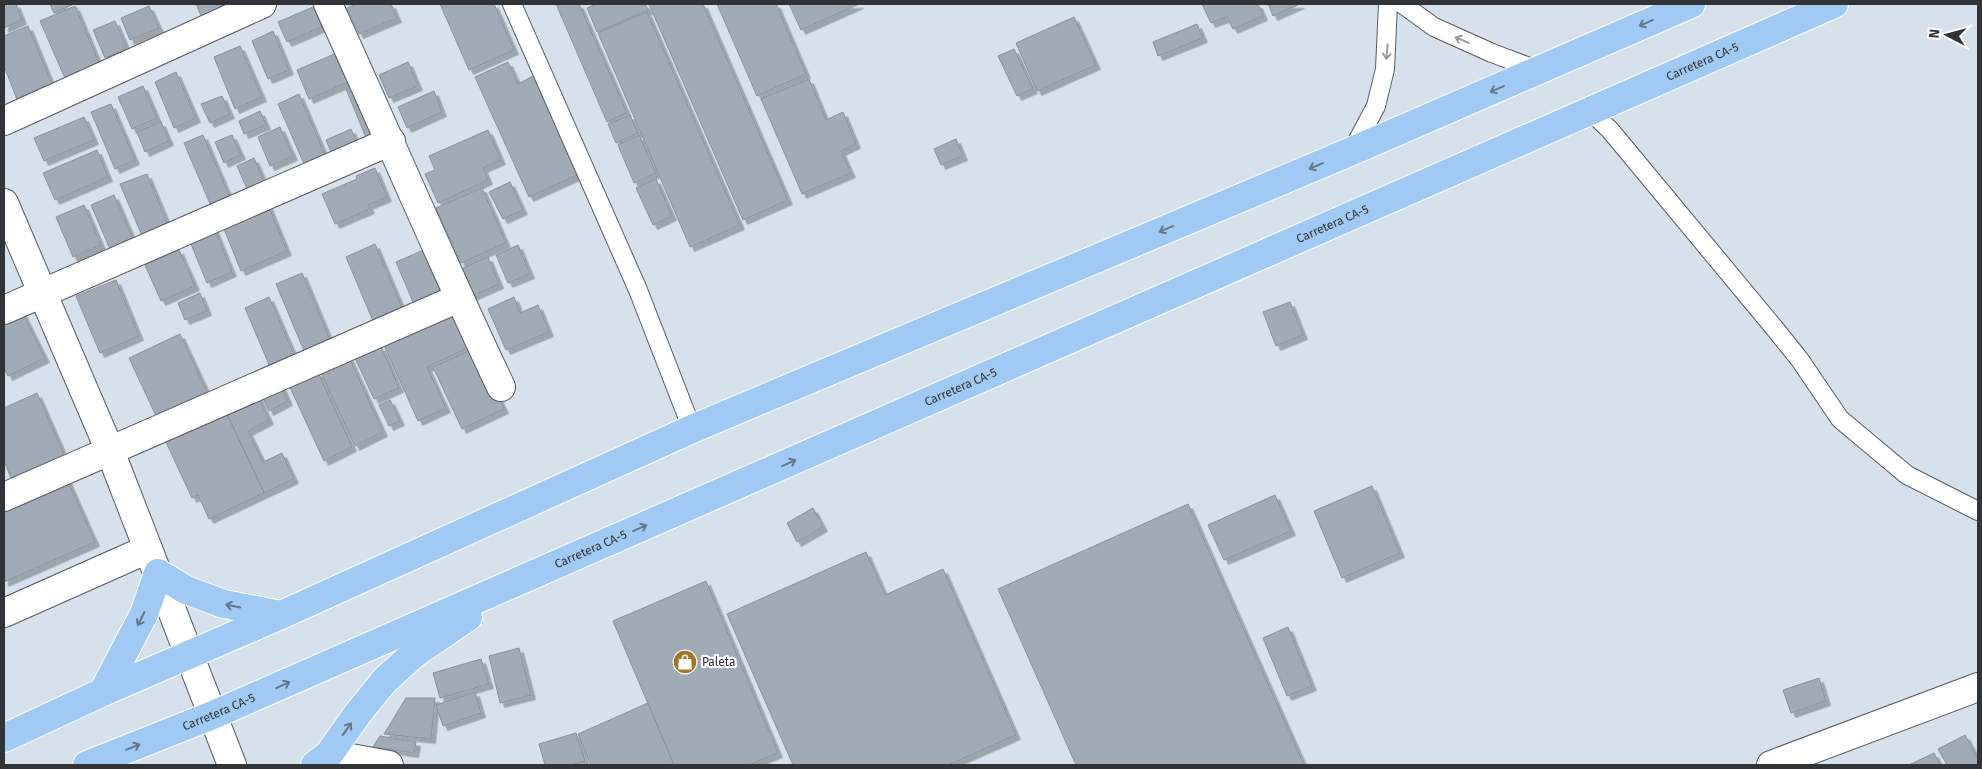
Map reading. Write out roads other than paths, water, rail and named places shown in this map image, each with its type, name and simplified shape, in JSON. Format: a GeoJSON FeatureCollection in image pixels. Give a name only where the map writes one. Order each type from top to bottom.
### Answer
{"type":"FeatureCollection","features":[{"type":"Feature","properties":{"kind":"highway"},"geometry":{"type":"LineString","coordinates":[[4,738],[692,429],[1352,151],[1691,4]]}},
{"type":"Feature","properties":{"kind":"highway","name":"Carretera CA-5"},"geometry":{"type":"LineString","coordinates":[[87,765],[213,715],[1834,4]]}},
{"type":"Feature","properties":{"kind":"highway"},"geometry":{"type":"LineString","coordinates":[[153,561],[186,590],[224,604],[281,615]]}},
{"type":"Feature","properties":{"kind":"highway"},"geometry":{"type":"LineString","coordinates":[[103,692],[144,614],[153,561]]}},
{"type":"Feature","properties":{"kind":"highway"},"geometry":{"type":"LineString","coordinates":[[322,760],[384,680],[414,654],[518,582]]}},
{"type":"Feature","properties":{"kind":"street"},"geometry":{"type":"LineString","coordinates":[[4,121],[262,4]]}},
{"type":"Feature","properties":{"kind":"street"},"geometry":{"type":"LineString","coordinates":[[328,4],[391,141],[459,298],[501,387]]}},
{"type":"Feature","properties":{"kind":"street"},"geometry":{"type":"LineString","coordinates":[[4,310],[391,141]]}},
{"type":"Feature","properties":{"kind":"street"},"geometry":{"type":"LineString","coordinates":[[4,203],[110,451],[232,765]]}},
{"type":"Feature","properties":{"kind":"street"},"geometry":{"type":"LineString","coordinates":[[4,497],[459,298]]}},
{"type":"Feature","properties":{"kind":"street"},"geometry":{"type":"LineString","coordinates":[[4,613],[153,561]]}},
{"type":"Feature","properties":{"kind":"street"},"geometry":{"type":"LineString","coordinates":[[1771,765],[1978,687]]}},
{"type":"Feature","properties":{"kind":"street"},"geometry":{"type":"LineString","coordinates":[[322,760],[390,765]]}},
{"type":"Feature","properties":{"kind":"lane"},"geometry":{"type":"LineString","coordinates":[[512,4],[638,290],[692,429]]}},
{"type":"Feature","properties":{"kind":"lane"},"geometry":{"type":"LineString","coordinates":[[1352,151],[1376,106],[1381,88],[1388,44],[1388,4]]}},
{"type":"Feature","properties":{"kind":"lane"},"geometry":{"type":"LineString","coordinates":[[1402,4],[1434,27],[1492,53],[1540,70]]}},
{"type":"Feature","properties":{"kind":"lane"},"geometry":{"type":"LineString","coordinates":[[1590,111],[1610,130],[1776,330],[1800,360],[1840,419],[1907,475],[1978,511]]}},
{"type":"Feature","properties":{"kind":"place","name":"Paleta"},"geometry":{"type":"Point","coordinates":[685,662]}}]}
